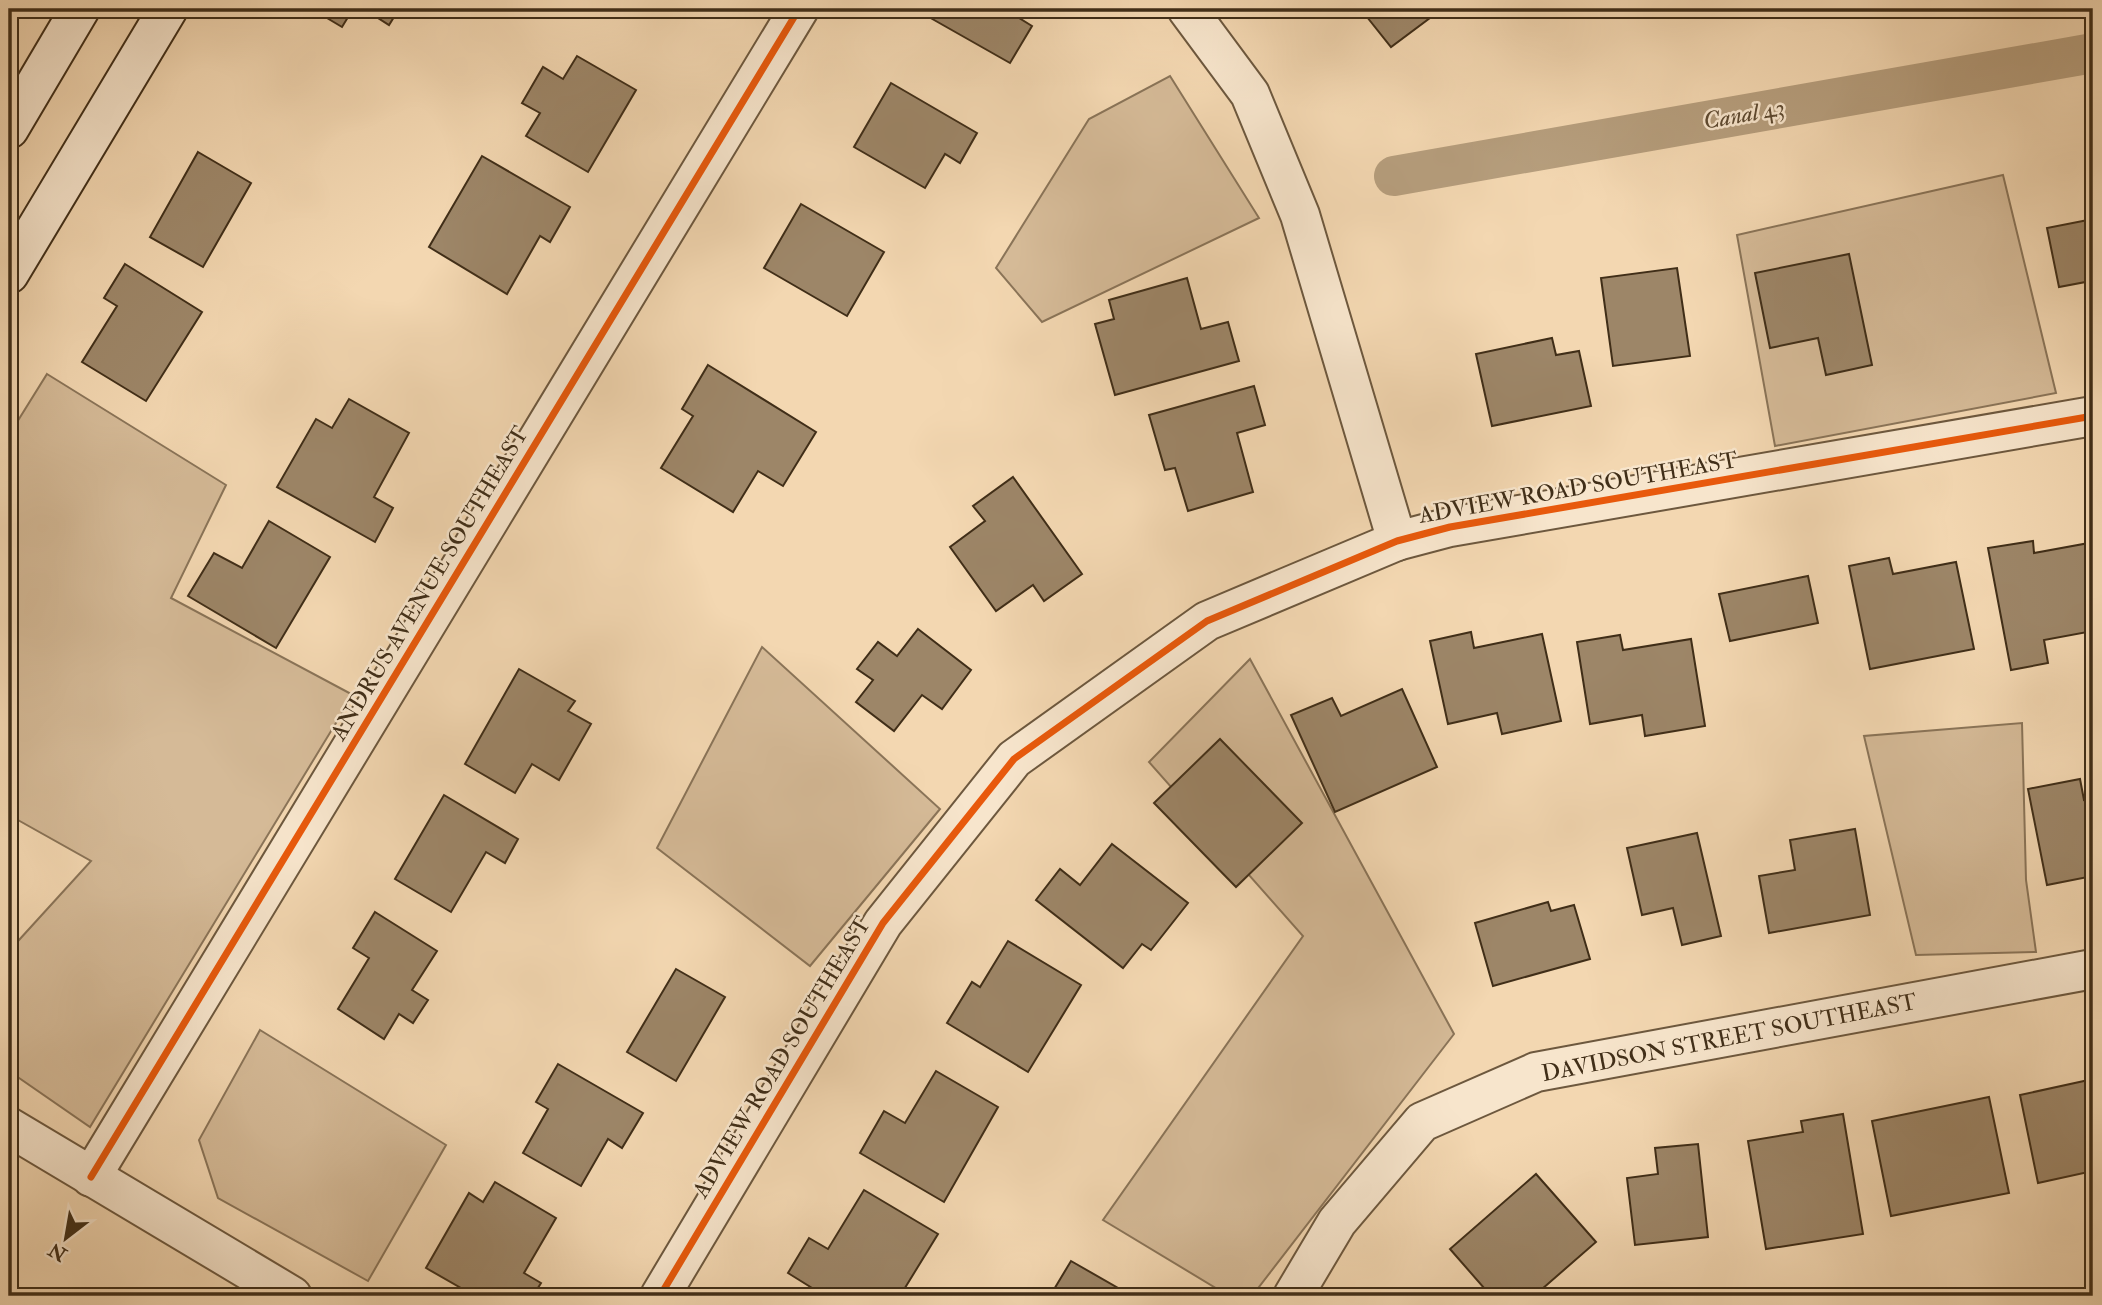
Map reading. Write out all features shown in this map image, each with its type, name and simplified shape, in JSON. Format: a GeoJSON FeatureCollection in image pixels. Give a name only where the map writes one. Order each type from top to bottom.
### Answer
{"type":"FeatureCollection","features":[{"type":"Feature","properties":{"kind":"street"},"geometry":{"type":"LineString","coordinates":[[9,129],[80,9]]}},
{"type":"Feature","properties":{"kind":"street"},"geometry":{"type":"LineString","coordinates":[[9,274],[168,9]]}},
{"type":"Feature","properties":{"kind":"street","name":"ANDRUS AVENUE SOUTHEAST"},"geometry":{"type":"LineString","coordinates":[[91,1177],[799,9]]}},
{"type":"Feature","properties":{"kind":"street"},"geometry":{"type":"LineString","coordinates":[[1187,9],[1250,94],[1300,215],[1397,541]]}},
{"type":"Feature","properties":{"kind":"street","name":"ADVIEW ROAD SOUTHEAST"},"geometry":{"type":"LineString","coordinates":[[660,1296],[883,923],[1014,760],[1207,621],[1397,541],[1450,527],[2093,416]]}},
{"type":"Feature","properties":{"kind":"street","name":"DAVIDSON STREET SOUTHEAST"},"geometry":{"type":"LineString","coordinates":[[1293,1296],[1337,1222],[1422,1122],[1536,1072],[2093,969]]}},
{"type":"Feature","properties":{"kind":"street"},"geometry":{"type":"LineString","coordinates":[[9,1127],[292,1296]]}},
{"type":"Feature","properties":{"kind":"shaded area"},"geometry":{"type":"Polygon","coordinates":[[[1170,76],[1259,218],[1042,322],[996,268],[1089,119],[1170,76]]]}},
{"type":"Feature","properties":{"kind":"shaded area"},"geometry":{"type":"Polygon","coordinates":[[[2003,175],[2056,393],[1775,446],[1737,235],[2003,175]]]}},
{"type":"Feature","properties":{"kind":"shaded area"},"geometry":{"type":"Polygon","coordinates":[[[47,374],[226,485],[171,598],[353,695],[90,1127],[9,1071],[9,951],[91,861],[9,815],[9,435],[47,374]]]}},
{"type":"Feature","properties":{"kind":"shaded area"},"geometry":{"type":"Polygon","coordinates":[[[762,647],[940,809],[810,966],[657,848],[762,647]]]}},
{"type":"Feature","properties":{"kind":"shaded area"},"geometry":{"type":"Polygon","coordinates":[[[1250,659],[1454,1034],[1252,1296],[1229,1296],[1103,1220],[1303,936],[1149,762],[1250,659]]]}},
{"type":"Feature","properties":{"kind":"shaded area"},"geometry":{"type":"Polygon","coordinates":[[[2022,723],[2026,880],[2036,952],[1916,955],[1864,736],[2022,723]]]}},
{"type":"Feature","properties":{"kind":"shaded area"},"geometry":{"type":"Polygon","coordinates":[[[260,1030],[446,1145],[368,1281],[218,1198],[199,1140],[260,1030]]]}},
{"type":"Feature","properties":{"kind":"building"},"geometry":{"type":"Polygon","coordinates":[[[312,9],[353,9],[342,27],[312,9]]]}},
{"type":"Feature","properties":{"kind":"building"},"geometry":{"type":"Polygon","coordinates":[[[364,9],[399,9],[389,25],[364,9]]]}},
{"type":"Feature","properties":{"kind":"building"},"geometry":{"type":"Polygon","coordinates":[[[922,9],[1020,9],[1016,16],[1032,26],[1010,63],[920,12],[922,9]]]}},
{"type":"Feature","properties":{"kind":"building"},"geometry":{"type":"Polygon","coordinates":[[[1378,9],[1442,9],[1391,47],[1367,17],[1378,9]]]}},
{"type":"Feature","properties":{"kind":"building"},"geometry":{"type":"Polygon","coordinates":[[[577,56],[636,90],[588,172],[526,136],[540,113],[522,103],[543,67],[563,79],[577,56]]]}},
{"type":"Feature","properties":{"kind":"building"},"geometry":{"type":"Polygon","coordinates":[[[891,83],[977,133],[960,163],[945,154],[925,188],[854,147],[891,83]]]}},
{"type":"Feature","properties":{"kind":"building"},"geometry":{"type":"Polygon","coordinates":[[[198,152],[251,183],[203,267],[150,237],[198,152]]]}},
{"type":"Feature","properties":{"kind":"building"},"geometry":{"type":"Polygon","coordinates":[[[482,156],[570,207],[550,242],[540,236],[507,294],[429,247],[482,156]]]}},
{"type":"Feature","properties":{"kind":"building"},"geometry":{"type":"Polygon","coordinates":[[[801,204],[884,252],[847,316],[764,268],[801,204]]]}},
{"type":"Feature","properties":{"kind":"building"},"geometry":{"type":"Polygon","coordinates":[[[2093,219],[2093,291],[2091,281],[2059,287],[2047,228],[2093,219]]]}},
{"type":"Feature","properties":{"kind":"building"},"geometry":{"type":"Polygon","coordinates":[[[1849,254],[1872,365],[1826,375],[1818,338],[1770,348],[1755,273],[1849,254]]]}},
{"type":"Feature","properties":{"kind":"building"},"geometry":{"type":"Polygon","coordinates":[[[125,264],[202,312],[146,401],[82,362],[117,306],[104,298],[125,264]]]}},
{"type":"Feature","properties":{"kind":"building"},"geometry":{"type":"Polygon","coordinates":[[[1677,268],[1690,356],[1613,366],[1601,278],[1677,268]]]}},
{"type":"Feature","properties":{"kind":"building"},"geometry":{"type":"Polygon","coordinates":[[[1187,278],[1201,329],[1228,322],[1239,361],[1115,395],[1095,324],[1114,319],[1109,300],[1187,278]]]}},
{"type":"Feature","properties":{"kind":"building"},"geometry":{"type":"Polygon","coordinates":[[[1552,338],[1556,355],[1579,351],[1591,406],[1492,426],[1476,354],[1552,338]]]}},
{"type":"Feature","properties":{"kind":"building"},"geometry":{"type":"Polygon","coordinates":[[[708,365],[816,432],[783,486],[758,471],[733,512],[661,468],[693,416],[682,409],[708,365]]]}},
{"type":"Feature","properties":{"kind":"building"},"geometry":{"type":"Polygon","coordinates":[[[1254,386],[1265,425],[1237,433],[1253,492],[1188,511],[1175,468],[1165,470],[1149,415],[1254,386]]]}},
{"type":"Feature","properties":{"kind":"building"},"geometry":{"type":"Polygon","coordinates":[[[349,399],[409,433],[374,497],[393,508],[375,542],[277,487],[316,419],[332,428],[349,399]]]}},
{"type":"Feature","properties":{"kind":"building"},"geometry":{"type":"Polygon","coordinates":[[[1013,477],[1082,574],[1044,601],[1033,585],[996,611],[950,547],[985,521],[973,506],[1013,477]]]}},
{"type":"Feature","properties":{"kind":"building"},"geometry":{"type":"Polygon","coordinates":[[[269,521],[330,557],[276,648],[188,596],[214,553],[242,568],[269,521]]]}},
{"type":"Feature","properties":{"kind":"building"},"geometry":{"type":"Polygon","coordinates":[[[2033,541],[2034,553],[2089,543],[2093,563],[2093,631],[2044,640],[2048,663],[2011,670],[1988,548],[2033,541]]]}},
{"type":"Feature","properties":{"kind":"building"},"geometry":{"type":"Polygon","coordinates":[[[1889,558],[1893,574],[1956,562],[1974,649],[1870,669],[1849,566],[1889,558]]]}},
{"type":"Feature","properties":{"kind":"building"},"geometry":{"type":"Polygon","coordinates":[[[1808,576],[1818,623],[1730,641],[1719,594],[1808,576]]]}},
{"type":"Feature","properties":{"kind":"building"},"geometry":{"type":"Polygon","coordinates":[[[918,629],[971,670],[942,709],[922,695],[894,731],[856,702],[873,680],[857,669],[878,642],[897,656],[918,629]]]}},
{"type":"Feature","properties":{"kind":"building"},"geometry":{"type":"Polygon","coordinates":[[[1471,632],[1474,648],[1542,634],[1561,721],[1502,734],[1497,713],[1448,724],[1430,641],[1471,632]]]}},
{"type":"Feature","properties":{"kind":"building"},"geometry":{"type":"Polygon","coordinates":[[[1620,635],[1623,650],[1691,639],[1705,726],[1645,736],[1642,715],[1590,724],[1577,642],[1620,635]]]}},
{"type":"Feature","properties":{"kind":"building"},"geometry":{"type":"Polygon","coordinates":[[[519,669],[575,701],[568,711],[591,724],[559,780],[532,764],[515,793],[465,764],[519,669]]]}},
{"type":"Feature","properties":{"kind":"building"},"geometry":{"type":"Polygon","coordinates":[[[1402,689],[1437,767],[1335,812],[1291,715],[1332,698],[1341,716],[1402,689]]]}},
{"type":"Feature","properties":{"kind":"building"},"geometry":{"type":"Polygon","coordinates":[[[1220,739],[1302,823],[1236,887],[1154,803],[1220,739]]]}},
{"type":"Feature","properties":{"kind":"building"},"geometry":{"type":"Polygon","coordinates":[[[2080,779],[2084,800],[2093,798],[2093,876],[2047,885],[2028,789],[2080,779]]]}},
{"type":"Feature","properties":{"kind":"building"},"geometry":{"type":"Polygon","coordinates":[[[444,795],[518,839],[505,863],[486,852],[451,912],[395,879],[444,795]]]}},
{"type":"Feature","properties":{"kind":"building"},"geometry":{"type":"Polygon","coordinates":[[[1855,829],[1870,915],[1769,933],[1759,876],[1795,870],[1790,840],[1855,829]]]}},
{"type":"Feature","properties":{"kind":"building"},"geometry":{"type":"Polygon","coordinates":[[[1697,833],[1721,936],[1682,945],[1673,908],[1642,915],[1627,848],[1697,833]]]}},
{"type":"Feature","properties":{"kind":"building"},"geometry":{"type":"Polygon","coordinates":[[[1112,844],[1188,903],[1151,950],[1142,944],[1123,968],[1036,900],[1060,869],[1080,885],[1112,844]]]}},
{"type":"Feature","properties":{"kind":"building"},"geometry":{"type":"Polygon","coordinates":[[[1548,902],[1551,911],[1574,905],[1590,959],[1493,986],[1475,923],[1548,902]]]}},
{"type":"Feature","properties":{"kind":"building"},"geometry":{"type":"Polygon","coordinates":[[[375,912],[437,951],[412,990],[428,1000],[413,1023],[399,1014],[384,1039],[338,1009],[369,958],[353,948],[375,912]]]}},
{"type":"Feature","properties":{"kind":"building"},"geometry":{"type":"Polygon","coordinates":[[[1008,941],[1081,985],[1028,1072],[947,1023],[972,982],[980,987],[1008,941]]]}},
{"type":"Feature","properties":{"kind":"building"},"geometry":{"type":"Polygon","coordinates":[[[676,969],[725,997],[676,1081],[627,1052],[676,969]]]}},
{"type":"Feature","properties":{"kind":"building"},"geometry":{"type":"Polygon","coordinates":[[[558,1064],[643,1113],[622,1148],[608,1139],[581,1186],[523,1153],[548,1109],[536,1102],[558,1064]]]}},
{"type":"Feature","properties":{"kind":"building"},"geometry":{"type":"Polygon","coordinates":[[[936,1071],[998,1107],[944,1202],[860,1153],[884,1111],[905,1123],[936,1071]]]}},
{"type":"Feature","properties":{"kind":"building"},"geometry":{"type":"Polygon","coordinates":[[[2093,1079],[2093,1171],[2038,1183],[2020,1095],[2093,1079]]]}},
{"type":"Feature","properties":{"kind":"building"},"geometry":{"type":"Polygon","coordinates":[[[1989,1097],[2009,1193],[1891,1216],[1872,1121],[1989,1097]]]}},
{"type":"Feature","properties":{"kind":"building"},"geometry":{"type":"Polygon","coordinates":[[[1843,1114],[1863,1234],[1766,1249],[1748,1141],[1803,1132],[1801,1121],[1843,1114]]]}},
{"type":"Feature","properties":{"kind":"building"},"geometry":{"type":"Polygon","coordinates":[[[1698,1144],[1708,1237],[1635,1245],[1627,1178],[1658,1174],[1655,1148],[1698,1144]]]}},
{"type":"Feature","properties":{"kind":"building"},"geometry":{"type":"Polygon","coordinates":[[[1536,1174],[1596,1242],[1534,1296],[1491,1296],[1450,1249],[1536,1174]]]}},
{"type":"Feature","properties":{"kind":"building"},"geometry":{"type":"Polygon","coordinates":[[[495,1182],[556,1218],[524,1273],[541,1283],[533,1296],[475,1296],[426,1268],[469,1193],[483,1202],[495,1182]]]}},
{"type":"Feature","properties":{"kind":"building"},"geometry":{"type":"Polygon","coordinates":[[[864,1190],[938,1234],[900,1296],[825,1296],[788,1273],[809,1238],[828,1249],[864,1190]]]}},
{"type":"Feature","properties":{"kind":"building"},"geometry":{"type":"Polygon","coordinates":[[[1071,1261],[1132,1296],[1050,1296],[1071,1261]]]}},
{"type":"Feature","properties":{"kind":"waterway","name":"Canal 43"},"geometry":{"type":"LineString","coordinates":[[1394,176],[2093,53]]}},
{"type":"Feature","properties":{"kind":"cycle path"},"geometry":{"type":"LineString","coordinates":[[91,1177],[799,9]]}},
{"type":"Feature","properties":{"kind":"cycle path"},"geometry":{"type":"LineString","coordinates":[[660,1296],[883,923],[1014,759],[1207,621],[1397,541],[1450,527],[2093,416]]}}]}
